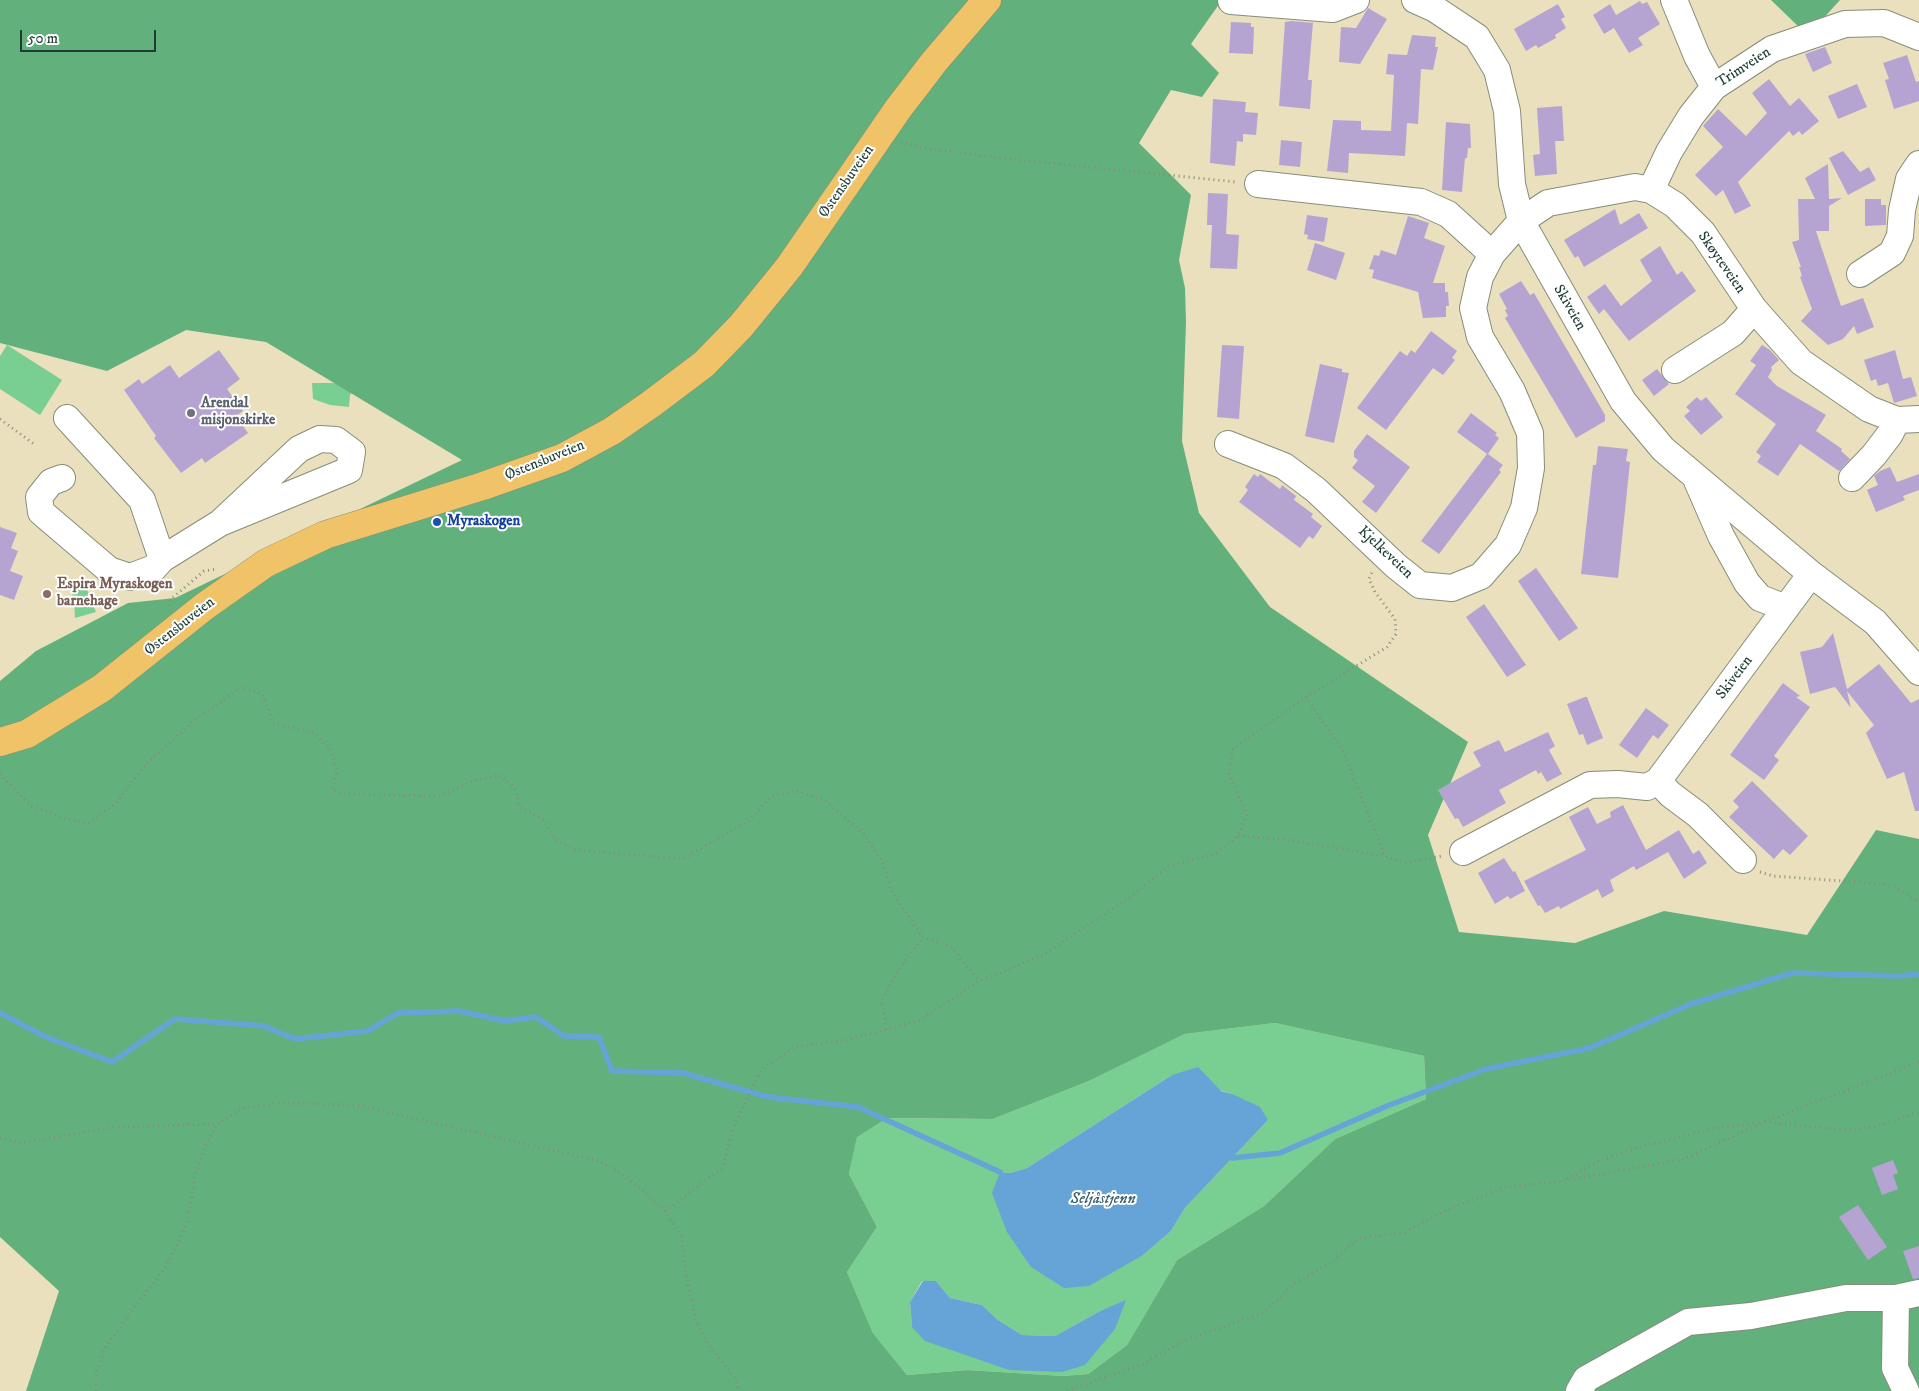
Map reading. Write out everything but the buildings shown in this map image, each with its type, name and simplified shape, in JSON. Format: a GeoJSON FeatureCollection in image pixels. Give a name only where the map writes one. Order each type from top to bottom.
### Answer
{"type":"FeatureCollection","features":[{"type":"Feature","properties":{"kind":"main road","name":"Østensbuveien"},"geometry":{"type":"LineString","coordinates":[[0,742],[27,734],[102,688],[205,606],[266,563],[325,535],[482,486],[562,458],[612,431],[704,364],[741,326],[789,267],[879,135],[934,62],[987,0]]}},
{"type":"Feature","properties":{"kind":"street"},"geometry":{"type":"LineString","coordinates":[[1231,1],[1333,9],[1356,0]]}},
{"type":"Feature","properties":{"kind":"street","name":"Skiveien"},"geometry":{"type":"LineString","coordinates":[[1416,0],[1435,9],[1477,37],[1497,70],[1507,111],[1512,184],[1522,221],[1623,402],[1663,449],[1811,574],[1874,622],[1919,672]]}},
{"type":"Feature","properties":{"kind":"street"},"geometry":{"type":"LineString","coordinates":[[1674,0],[1697,56],[1714,87]]}},
{"type":"Feature","properties":{"kind":"street","name":"Trimveien"},"geometry":{"type":"LineString","coordinates":[[1651,190],[1682,131],[1714,87],[1772,49],[1845,24],[1884,23],[1919,37]]}},
{"type":"Feature","properties":{"kind":"street"},"geometry":{"type":"LineString","coordinates":[[1860,274],[1892,253],[1900,236],[1910,224],[1909,179],[1919,164]]}},
{"type":"Feature","properties":{"kind":"street"},"geometry":{"type":"LineString","coordinates":[[1258,184],[1421,202],[1448,214],[1492,254]]}},
{"type":"Feature","properties":{"kind":"street","name":"Skøyteveien"},"geometry":{"type":"LineString","coordinates":[[1522,221],[1548,203],[1602,191],[1634,187],[1651,190],[1675,205],[1702,233],[1754,309],[1801,362],[1870,409],[1908,420]]}},
{"type":"Feature","properties":{"kind":"street","name":"Kjelkeveien"},"geometry":{"type":"LineString","coordinates":[[1228,444],[1284,466],[1316,490],[1420,585],[1452,588],[1481,576],[1508,545],[1524,508],[1531,468],[1530,433],[1512,391],[1480,337],[1473,308],[1480,277],[1492,254],[1522,221]]}},
{"type":"Feature","properties":{"kind":"street"},"geometry":{"type":"LineString","coordinates":[[1675,370],[1733,333],[1754,309]]}},
{"type":"Feature","properties":{"kind":"street"},"geometry":{"type":"LineString","coordinates":[[67,418],[142,500],[162,559]]}},
{"type":"Feature","properties":{"kind":"street","name":"Skøyteveien"},"geometry":{"type":"LineString","coordinates":[[1852,478],[1874,455],[1890,434],[1908,420]]}},
{"type":"Feature","properties":{"kind":"street"},"geometry":{"type":"LineString","coordinates":[[62,478],[51,482],[39,497],[40,512],[109,570],[130,577],[154,568],[162,559],[220,523]]}},
{"type":"Feature","properties":{"kind":"street"},"geometry":{"type":"LineString","coordinates":[[1697,478],[1721,536],[1747,583],[1760,598],[1786,608]]}},
{"type":"Feature","properties":{"kind":"street","name":"Skiveien"},"geometry":{"type":"LineString","coordinates":[[1658,781],[1811,574]]}},
{"type":"Feature","properties":{"kind":"street"},"geometry":{"type":"LineString","coordinates":[[1463,852],[1590,785],[1618,784],[1646,787],[1658,781],[1670,794],[1698,815],[1743,860]]}},
{"type":"Feature","properties":{"kind":"street"},"geometry":{"type":"LineString","coordinates":[[1579,1391],[1586,1379],[1688,1322],[1750,1316],[1846,1298],[1908,1295],[1894,1379],[1906,1391]]}},
{"type":"Feature","properties":{"kind":"path"},"geometry":{"type":"LineString","coordinates":[[879,135],[923,148],[1258,184]]}},
{"type":"Feature","properties":{"kind":"path"},"geometry":{"type":"LineString","coordinates":[[0,419],[34,444]]}},
{"type":"Feature","properties":{"kind":"path"},"geometry":{"type":"LineString","coordinates":[[665,1211],[722,1168],[735,1124],[761,1070],[794,1047],[847,1040],[920,1020],[980,981],[1043,954],[1125,901],[1169,866],[1215,854],[1238,836],[1247,814],[1229,774],[1233,749],[1306,697],[1387,648],[1396,634],[1394,619],[1375,592],[1369,579],[1373,568],[1384,554]]}},
{"type":"Feature","properties":{"kind":"path"},"geometry":{"type":"LineString","coordinates":[[163,613],[171,599],[204,571],[220,568]]}},
{"type":"Feature","properties":{"kind":"path"},"geometry":{"type":"LineString","coordinates":[[0,774],[31,806],[87,824],[115,804],[145,765],[197,718],[219,704],[239,687],[262,694],[274,724],[312,732],[330,748],[337,770],[332,790],[345,794],[440,796],[471,782],[499,775],[514,787],[520,807],[544,820],[556,840],[576,850],[683,859],[748,821],[772,796],[798,791],[825,801],[865,834],[884,865],[891,890],[923,937],[952,947],[980,981]]}},
{"type":"Feature","properties":{"kind":"path"},"geometry":{"type":"LineString","coordinates":[[1306,697],[1343,751],[1385,856]]}},
{"type":"Feature","properties":{"kind":"path"},"geometry":{"type":"LineString","coordinates":[[1238,836],[1282,839],[1385,856],[1405,863],[1463,852]]}},
{"type":"Feature","properties":{"kind":"path"},"geometry":{"type":"LineString","coordinates":[[1743,860],[1756,870],[1773,876],[1883,884],[1897,889],[1919,902]]}},
{"type":"Feature","properties":{"kind":"path"},"geometry":{"type":"LineString","coordinates":[[886,1029],[882,1001],[892,980],[923,937]]}},
{"type":"Feature","properties":{"kind":"path"},"geometry":{"type":"LineString","coordinates":[[1067,1391],[1143,1364],[1188,1339],[1263,1312],[1295,1283],[1331,1263],[1359,1238],[1405,1232],[1445,1211],[1506,1187],[1564,1181],[1684,1159],[1764,1122],[1919,1062]]}},
{"type":"Feature","properties":{"kind":"path"},"geometry":{"type":"LineString","coordinates":[[96,1391],[96,1374],[104,1350],[135,1306],[161,1274],[176,1247],[188,1219],[195,1176],[206,1144],[217,1124],[241,1109],[276,1103],[356,1105],[599,1161],[626,1176],[665,1211],[681,1235],[696,1321],[708,1346],[735,1378],[739,1391]]}},
{"type":"Feature","properties":{"kind":"path"},"geometry":{"type":"LineString","coordinates":[[1564,1181],[1597,1162],[1640,1147],[1720,1127],[1764,1122],[1847,1130],[1873,1127],[1919,1112]]}},
{"type":"Feature","properties":{"kind":"path"},"geometry":{"type":"LineString","coordinates":[[0,1138],[22,1143],[115,1128],[217,1124]]}},
{"type":"Feature","properties":{"kind":"green space"},"geometry":{"type":"Polygon","coordinates":[[[0,0],[1222,0],[1191,44],[1219,73],[1202,97],[1171,90],[1139,143],[1191,195],[1179,260],[1185,288],[1186,322],[1182,441],[1199,513],[1270,607],[1468,742],[1428,835],[1459,932],[1575,943],[1664,911],[1807,935],[1876,830],[1919,839],[1919,1391],[26,1391],[59,1291],[0,1237],[0,681],[36,651],[128,603],[175,598],[462,460],[266,342],[186,330],[107,371],[0,343],[0,0]],[[1275,1023],[1185,1034],[1089,1081],[993,1119],[887,1118],[857,1137],[849,1174],[877,1227],[847,1272],[873,1333],[907,1375],[968,1370],[1063,1376],[1088,1374],[1127,1345],[1177,1260],[1264,1206],[1335,1139],[1426,1099],[1424,1056],[1275,1023]]]}},
{"type":"Feature","properties":{"kind":"green space"},"geometry":{"type":"Polygon","coordinates":[[[1771,0],[1840,0],[1810,33],[1801,29],[1771,0]]]}},
{"type":"Feature","properties":{"kind":"green space"},"geometry":{"type":"Polygon","coordinates":[[[7,345],[62,380],[40,415],[0,389],[0,356],[7,345]]]}},
{"type":"Feature","properties":{"kind":"green space"},"geometry":{"type":"Polygon","coordinates":[[[312,383],[357,385],[350,395],[349,407],[330,405],[313,399],[312,383]]]}},
{"type":"Feature","properties":{"kind":"green space"},"geometry":{"type":"Polygon","coordinates":[[[83,579],[96,612],[75,618],[74,599],[69,587],[83,579]]]}},
{"type":"Feature","properties":{"kind":"green space"},"geometry":{"type":"Polygon","coordinates":[[[1275,1023],[1424,1056],[1426,1099],[1335,1139],[1264,1206],[1177,1260],[1127,1345],[1088,1374],[1063,1376],[968,1370],[907,1375],[873,1333],[847,1272],[877,1227],[849,1174],[857,1136],[887,1118],[993,1119],[1089,1081],[1185,1034],[1275,1023]],[[1172,1075],[1027,1168],[1010,1173],[1000,1172],[1143,1255],[1171,1231],[1185,1208],[1268,1120],[1232,1094],[1172,1075]],[[922,1281],[910,1302],[912,1327],[1009,1370],[1126,1301],[1102,1310],[1055,1336],[1022,1335],[998,1320],[982,1305],[950,1298],[936,1281],[922,1281]]]}},
{"type":"Feature","properties":{"kind":"water","name":"Seljåstjenn"},"geometry":{"type":"Polygon","coordinates":[[[1198,1067],[1221,1091],[1260,1107],[1268,1120],[1185,1208],[1171,1231],[1143,1255],[1089,1286],[1064,1288],[1031,1267],[1007,1232],[992,1193],[1000,1172],[1010,1173],[1027,1168],[1172,1075],[1198,1067]]]}},
{"type":"Feature","properties":{"kind":"water"},"geometry":{"type":"Polygon","coordinates":[[[923,1281],[936,1281],[950,1298],[982,1305],[998,1320],[1022,1335],[1055,1336],[1102,1310],[1126,1300],[1115,1329],[1085,1365],[1062,1372],[1009,1370],[925,1341],[912,1327],[910,1302],[923,1281]]]}},
{"type":"Feature","properties":{"kind":"waterway"},"geometry":{"type":"LineString","coordinates":[[1232,1158],[1280,1153],[1387,1106],[1486,1069],[1590,1048],[1691,1004],[1792,973],[1900,976],[1919,974]]}},
{"type":"Feature","properties":{"kind":"waterway"},"geometry":{"type":"LineString","coordinates":[[0,1013],[46,1037],[112,1062],[175,1019],[264,1026],[295,1039],[368,1031],[398,1013],[458,1011],[506,1021],[536,1017],[564,1036],[599,1037],[612,1071],[683,1073],[768,1097],[858,1107],[1000,1172]]}},
{"type":"Feature","properties":{"kind":"place","name":"Arendal misjonskirke"},"geometry":{"type":"Point","coordinates":[191,413]}},
{"type":"Feature","properties":{"kind":"place","name":"Myraskogen"},"geometry":{"type":"Point","coordinates":[437,522]}},
{"type":"Feature","properties":{"kind":"place","name":"Espira Myraskogen barnehage"},"geometry":{"type":"Point","coordinates":[47,594]}}]}
